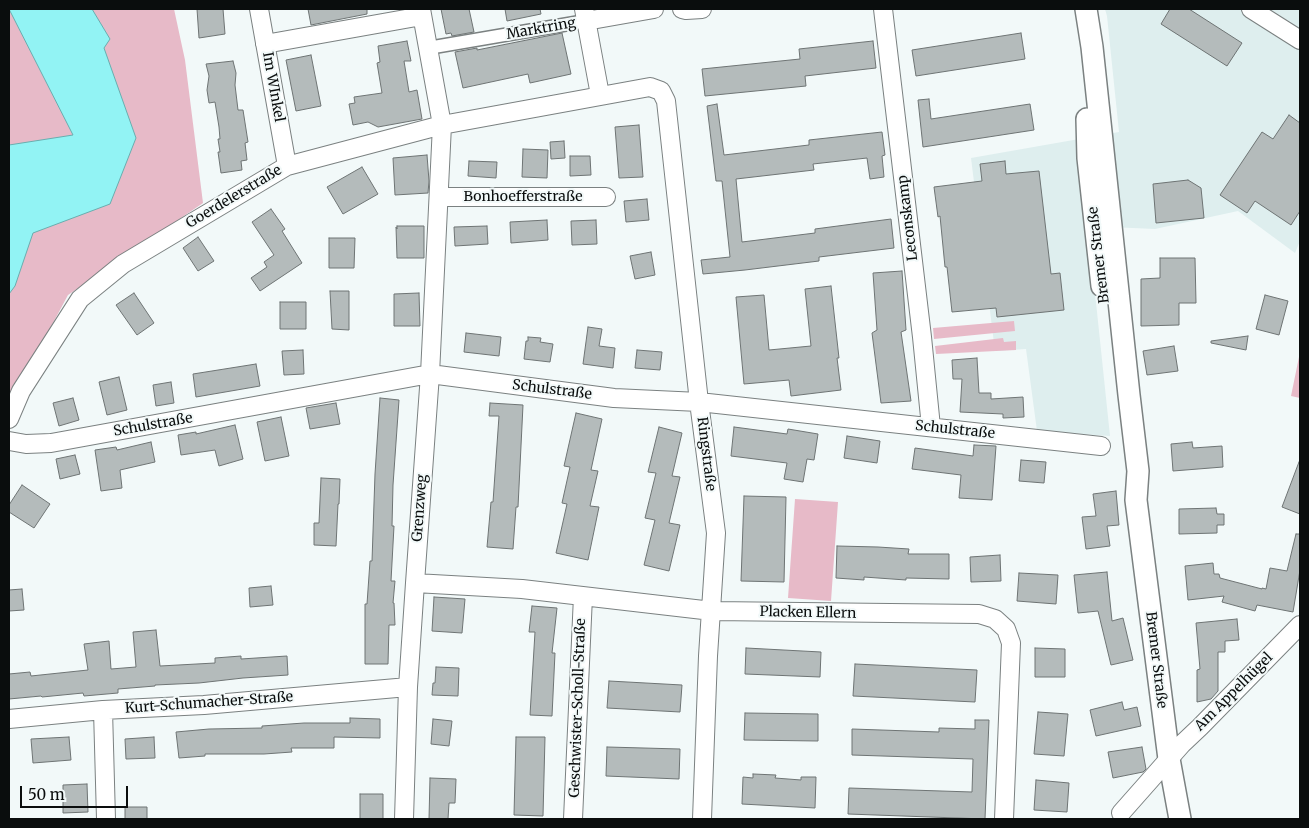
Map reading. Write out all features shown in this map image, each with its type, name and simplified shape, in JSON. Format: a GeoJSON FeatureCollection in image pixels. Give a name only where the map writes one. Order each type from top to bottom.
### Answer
{"type":"FeatureCollection","features":[{"type":"Feature","properties":{"kind":"street","name":"Im WInkel"},"geometry":{"type":"LineString","coordinates":[[259,9],[287,166]]}},
{"type":"Feature","properties":{"kind":"street","name":"Marktring"},"geometry":{"type":"LineString","coordinates":[[428,48],[585,15],[654,9]]}},
{"type":"Feature","properties":{"kind":"street"},"geometry":{"type":"LineString","coordinates":[[682,9],[702,9]]}},
{"type":"Feature","properties":{"kind":"street","name":"Leconskamp"},"geometry":{"type":"LineString","coordinates":[[883,9],[932,427]]}},
{"type":"Feature","properties":{"kind":"street"},"geometry":{"type":"LineString","coordinates":[[1251,9],[1300,40]]}},
{"type":"Feature","properties":{"kind":"street"},"geometry":{"type":"LineString","coordinates":[[265,44],[421,12],[442,125],[439,197]]}},
{"type":"Feature","properties":{"kind":"street","name":"Bremer Straße"},"geometry":{"type":"LineString","coordinates":[[1082,13],[1138,472],[1136,500],[1169,759],[1180,819]]}},
{"type":"Feature","properties":{"kind":"street"},"geometry":{"type":"LineString","coordinates":[[585,15],[600,95]]}},
{"type":"Feature","properties":{"kind":"street","name":"Goerdelerstraße"},"geometry":{"type":"LineString","coordinates":[[9,418],[21,391],[80,299],[123,264],[287,166],[442,125],[650,87],[661,91]]}},
{"type":"Feature","properties":{"kind":"street","name":"Ringstraße"},"geometry":{"type":"LineString","coordinates":[[661,91],[666,101],[699,402],[716,533],[708,656],[702,819]]}},
{"type":"Feature","properties":{"kind":"street","name":"Bonhoefferstraße"},"geometry":{"type":"LineString","coordinates":[[439,197],[606,197]]}},
{"type":"Feature","properties":{"kind":"street","name":"Grenzweg"},"geometry":{"type":"LineString","coordinates":[[404,819],[408,687],[430,374],[439,197]]}},
{"type":"Feature","properties":{"kind":"street","name":"Schulstraße"},"geometry":{"type":"LineString","coordinates":[[9,441],[26,444],[51,443],[430,374],[614,398],[699,402],[1101,446]]}},
{"type":"Feature","properties":{"kind":"street","name":"Placken Ellern"},"geometry":{"type":"LineString","coordinates":[[414,583],[522,589],[712,612],[979,614],[995,619],[1006,629],[1010,643],[1004,819]]}},
{"type":"Feature","properties":{"kind":"street","name":"Geschwister-Scholl-Straße"},"geometry":{"type":"LineString","coordinates":[[573,819],[583,596]]}},
{"type":"Feature","properties":{"kind":"street","name":"Am Appelhügel"},"geometry":{"type":"LineString","coordinates":[[1169,759],[1300,624]]}},
{"type":"Feature","properties":{"kind":"street","name":"Kurt-Schumacher-Straße"},"geometry":{"type":"LineString","coordinates":[[9,719],[103,710],[204,705],[408,687]]}},
{"type":"Feature","properties":{"kind":"street"},"geometry":{"type":"LineString","coordinates":[[103,710],[106,819]]}},
{"type":"Feature","properties":{"kind":"street"},"geometry":{"type":"LineString","coordinates":[[1121,813],[1169,759]]}},
{"type":"Feature","properties":{"kind":"shaded area"},"geometry":{"type":"Polygon","coordinates":[[[9,9],[174,9],[185,60],[203,203],[68,295],[9,405],[9,9]]]}},
{"type":"Feature","properties":{"kind":"shaded area"},"geometry":{"type":"Polygon","coordinates":[[[1105,9],[1300,9],[1300,241],[1295,253],[1238,211],[1155,229],[1088,226],[1110,436],[1037,431],[1026,349],[995,351],[971,158],[1119,132],[1105,9]]]}},
{"type":"Feature","properties":{"kind":"shaded area"},"geometry":{"type":"Polygon","coordinates":[[[1014,321],[1015,331],[934,339],[933,328],[1014,321]]]}},
{"type":"Feature","properties":{"kind":"shaded area"},"geometry":{"type":"Polygon","coordinates":[[[1003,338],[1004,342],[1016,341],[1016,350],[936,354],[935,346],[1003,338]]]}},
{"type":"Feature","properties":{"kind":"shaded area"},"geometry":{"type":"Polygon","coordinates":[[[1300,352],[1300,398],[1291,396],[1300,352]]]}},
{"type":"Feature","properties":{"kind":"shaded area"},"geometry":{"type":"Polygon","coordinates":[[[795,499],[838,502],[831,601],[788,598],[795,499]]]}},
{"type":"Feature","properties":{"kind":"water"},"geometry":{"type":"Polygon","coordinates":[[[9,9],[92,9],[110,39],[104,48],[136,138],[110,204],[33,233],[15,286],[9,294],[9,145],[73,135],[9,9]]]}},
{"type":"Feature","properties":{"kind":"building"},"geometry":{"type":"Polygon","coordinates":[[[197,9],[223,9],[225,34],[199,38],[197,9]]]}},
{"type":"Feature","properties":{"kind":"building"},"geometry":{"type":"Polygon","coordinates":[[[308,9],[367,9],[367,14],[311,25],[308,9]]]}},
{"type":"Feature","properties":{"kind":"building"},"geometry":{"type":"Polygon","coordinates":[[[441,9],[469,9],[474,32],[452,36],[451,33],[446,34],[441,9]]]}},
{"type":"Feature","properties":{"kind":"building"},"geometry":{"type":"Polygon","coordinates":[[[505,9],[540,9],[541,14],[507,21],[505,9]]]}},
{"type":"Feature","properties":{"kind":"building"},"geometry":{"type":"Polygon","coordinates":[[[1170,9],[1189,9],[1242,43],[1227,66],[1161,24],[1170,9]]]}},
{"type":"Feature","properties":{"kind":"building"},"geometry":{"type":"Polygon","coordinates":[[[562,33],[571,74],[530,83],[528,74],[463,88],[455,52],[477,48],[477,50],[562,33]]]}},
{"type":"Feature","properties":{"kind":"building"},"geometry":{"type":"Polygon","coordinates":[[[1021,33],[1025,59],[916,76],[912,50],[1021,33]]]}},
{"type":"Feature","properties":{"kind":"building"},"geometry":{"type":"Polygon","coordinates":[[[407,41],[411,61],[404,61],[409,92],[417,90],[422,119],[378,127],[368,122],[353,125],[349,104],[355,103],[354,97],[382,93],[377,63],[380,62],[378,46],[407,41]]]}},
{"type":"Feature","properties":{"kind":"building"},"geometry":{"type":"Polygon","coordinates":[[[873,41],[876,68],[805,76],[806,86],[705,96],[702,69],[800,59],[799,49],[873,41]]]}},
{"type":"Feature","properties":{"kind":"building"},"geometry":{"type":"Polygon","coordinates":[[[311,55],[321,106],[296,111],[286,60],[311,55]]]}},
{"type":"Feature","properties":{"kind":"building"},"geometry":{"type":"Polygon","coordinates":[[[233,61],[236,73],[235,85],[238,110],[243,110],[248,142],[245,143],[247,160],[241,161],[242,170],[221,173],[218,152],[220,152],[219,127],[215,102],[209,103],[207,90],[209,76],[206,64],[233,61]]]}},
{"type":"Feature","properties":{"kind":"building"},"geometry":{"type":"Polygon","coordinates":[[[929,99],[931,119],[1030,104],[1034,130],[923,147],[918,100],[929,99]]]}},
{"type":"Feature","properties":{"kind":"building"},"geometry":{"type":"Polygon","coordinates":[[[717,104],[724,155],[809,145],[809,140],[882,132],[885,155],[882,156],[884,177],[870,179],[867,158],[813,164],[814,170],[736,179],[742,242],[815,233],[815,229],[891,219],[894,248],[819,257],[819,261],[703,274],[701,260],[730,257],[722,181],[716,181],[707,106],[717,104]]]}},
{"type":"Feature","properties":{"kind":"building"},"geometry":{"type":"Polygon","coordinates":[[[1289,115],[1300,123],[1300,211],[1291,225],[1255,201],[1247,213],[1220,195],[1262,132],[1273,139],[1289,115]]]}},
{"type":"Feature","properties":{"kind":"building"},"geometry":{"type":"Polygon","coordinates":[[[639,125],[643,177],[619,178],[615,127],[639,125]]]}},
{"type":"Feature","properties":{"kind":"building"},"geometry":{"type":"Polygon","coordinates":[[[564,141],[565,158],[551,159],[550,142],[564,141]]]}},
{"type":"Feature","properties":{"kind":"building"},"geometry":{"type":"Polygon","coordinates":[[[523,149],[548,150],[547,178],[522,177],[523,149]]]}},
{"type":"Feature","properties":{"kind":"building"},"geometry":{"type":"Polygon","coordinates":[[[427,155],[428,193],[395,195],[393,158],[427,155]]]}},
{"type":"Feature","properties":{"kind":"building"},"geometry":{"type":"Polygon","coordinates":[[[570,156],[590,156],[591,175],[570,176],[570,156]]]}},
{"type":"Feature","properties":{"kind":"building"},"geometry":{"type":"Polygon","coordinates":[[[469,161],[497,162],[496,178],[468,176],[469,161]]]}},
{"type":"Feature","properties":{"kind":"building"},"geometry":{"type":"Polygon","coordinates":[[[1005,161],[1006,174],[1039,171],[1051,274],[1060,273],[1064,310],[997,317],[996,308],[952,312],[940,216],[938,217],[934,187],[982,181],[980,164],[1005,161]]]}},
{"type":"Feature","properties":{"kind":"building"},"geometry":{"type":"Polygon","coordinates":[[[362,167],[378,194],[343,214],[327,187],[362,167]]]}},
{"type":"Feature","properties":{"kind":"building"},"geometry":{"type":"Polygon","coordinates":[[[1188,180],[1201,188],[1204,218],[1156,223],[1153,184],[1188,180]]]}},
{"type":"Feature","properties":{"kind":"building"},"geometry":{"type":"Polygon","coordinates":[[[647,199],[649,220],[626,222],[624,201],[647,199]]]}},
{"type":"Feature","properties":{"kind":"building"},"geometry":{"type":"Polygon","coordinates":[[[271,209],[285,229],[282,231],[302,263],[260,291],[251,278],[267,267],[264,262],[274,255],[252,222],[271,209]]]}},
{"type":"Feature","properties":{"kind":"building"},"geometry":{"type":"Polygon","coordinates":[[[547,220],[548,240],[511,243],[510,222],[547,220]]]}},
{"type":"Feature","properties":{"kind":"building"},"geometry":{"type":"Polygon","coordinates":[[[596,220],[597,244],[572,245],[571,221],[596,220]]]}},
{"type":"Feature","properties":{"kind":"building"},"geometry":{"type":"Polygon","coordinates":[[[397,226],[424,226],[424,258],[397,258],[397,226]]]}},
{"type":"Feature","properties":{"kind":"building"},"geometry":{"type":"Polygon","coordinates":[[[487,226],[488,244],[455,246],[454,227],[487,226]]]}},
{"type":"Feature","properties":{"kind":"building"},"geometry":{"type":"Polygon","coordinates":[[[198,237],[214,261],[198,271],[183,248],[198,237]]]}},
{"type":"Feature","properties":{"kind":"building"},"geometry":{"type":"Polygon","coordinates":[[[329,238],[355,238],[354,268],[329,268],[329,238]]]}},
{"type":"Feature","properties":{"kind":"building"},"geometry":{"type":"Polygon","coordinates":[[[651,252],[655,275],[635,279],[630,256],[651,252]]]}},
{"type":"Feature","properties":{"kind":"building"},"geometry":{"type":"Polygon","coordinates":[[[1160,258],[1195,258],[1196,303],[1179,303],[1179,325],[1141,326],[1141,279],[1160,278],[1160,258]]]}},
{"type":"Feature","properties":{"kind":"building"},"geometry":{"type":"Polygon","coordinates":[[[902,271],[906,330],[901,332],[911,401],[881,403],[872,333],[877,330],[873,273],[902,271]]]}},
{"type":"Feature","properties":{"kind":"building"},"geometry":{"type":"Polygon","coordinates":[[[831,286],[841,390],[791,396],[789,380],[744,384],[736,297],[764,295],[769,350],[811,346],[805,289],[831,286]]]}},
{"type":"Feature","properties":{"kind":"building"},"geometry":{"type":"Polygon","coordinates":[[[330,291],[349,291],[349,330],[332,329],[330,291]]]}},
{"type":"Feature","properties":{"kind":"building"},"geometry":{"type":"Polygon","coordinates":[[[134,293],[154,323],[137,335],[116,305],[134,293]]]}},
{"type":"Feature","properties":{"kind":"building"},"geometry":{"type":"Polygon","coordinates":[[[419,293],[420,326],[394,326],[394,294],[419,293]]]}},
{"type":"Feature","properties":{"kind":"building"},"geometry":{"type":"Polygon","coordinates":[[[1265,295],[1288,301],[1279,335],[1256,329],[1265,295]]]}},
{"type":"Feature","properties":{"kind":"building"},"geometry":{"type":"Polygon","coordinates":[[[280,302],[306,302],[306,329],[280,329],[280,302]]]}},
{"type":"Feature","properties":{"kind":"building"},"geometry":{"type":"Polygon","coordinates":[[[588,327],[602,329],[599,346],[615,348],[613,368],[583,364],[588,327]]]}},
{"type":"Feature","properties":{"kind":"building"},"geometry":{"type":"Polygon","coordinates":[[[466,333],[501,337],[499,356],[464,352],[466,333]]]}},
{"type":"Feature","properties":{"kind":"building"},"geometry":{"type":"Polygon","coordinates":[[[1248,336],[1246,350],[1211,343],[1211,341],[1248,336]]]}},
{"type":"Feature","properties":{"kind":"building"},"geometry":{"type":"Polygon","coordinates":[[[528,337],[541,338],[540,342],[553,344],[550,362],[524,359],[528,337]]]}},
{"type":"Feature","properties":{"kind":"building"},"geometry":{"type":"Polygon","coordinates":[[[1174,346],[1178,371],[1147,375],[1143,351],[1174,346]]]}},
{"type":"Feature","properties":{"kind":"building"},"geometry":{"type":"Polygon","coordinates":[[[303,350],[304,374],[284,375],[282,351],[303,350]]]}},
{"type":"Feature","properties":{"kind":"building"},"geometry":{"type":"Polygon","coordinates":[[[637,350],[662,352],[660,370],[635,368],[637,350]]]}},
{"type":"Feature","properties":{"kind":"building"},"geometry":{"type":"Polygon","coordinates":[[[977,358],[979,393],[991,393],[991,399],[1023,397],[1024,417],[1003,418],[1003,414],[960,412],[962,379],[953,379],[952,360],[977,358]]]}},
{"type":"Feature","properties":{"kind":"building"},"geometry":{"type":"Polygon","coordinates":[[[256,364],[260,386],[196,397],[193,374],[256,364]]]}},
{"type":"Feature","properties":{"kind":"building"},"geometry":{"type":"Polygon","coordinates":[[[119,377],[127,410],[107,415],[99,382],[119,377]]]}},
{"type":"Feature","properties":{"kind":"building"},"geometry":{"type":"Polygon","coordinates":[[[171,382],[174,403],[156,406],[153,385],[171,382]]]}},
{"type":"Feature","properties":{"kind":"building"},"geometry":{"type":"Polygon","coordinates":[[[73,398],[79,420],[59,426],[53,403],[73,398]]]}},
{"type":"Feature","properties":{"kind":"building"},"geometry":{"type":"Polygon","coordinates":[[[380,398],[399,400],[393,485],[392,526],[394,526],[391,581],[395,581],[393,603],[395,625],[389,625],[388,664],[365,664],[365,604],[367,604],[370,561],[372,561],[380,398]]]}},
{"type":"Feature","properties":{"kind":"building"},"geometry":{"type":"Polygon","coordinates":[[[336,403],[340,424],[310,429],[306,408],[336,403]]]}},
{"type":"Feature","properties":{"kind":"building"},"geometry":{"type":"Polygon","coordinates":[[[490,403],[523,405],[518,507],[516,507],[513,549],[487,547],[491,502],[493,502],[499,416],[489,416],[490,403]]]}},
{"type":"Feature","properties":{"kind":"building"},"geometry":{"type":"Polygon","coordinates":[[[576,413],[602,419],[591,470],[598,471],[590,506],[599,507],[588,560],[556,553],[567,504],[562,503],[570,467],[564,466],[576,413]]]}},
{"type":"Feature","properties":{"kind":"building"},"geometry":{"type":"Polygon","coordinates":[[[281,417],[289,456],[265,461],[257,422],[281,417]]]}},
{"type":"Feature","properties":{"kind":"building"},"geometry":{"type":"Polygon","coordinates":[[[235,425],[243,459],[219,466],[215,450],[181,455],[178,435],[196,432],[196,434],[235,425]]]}},
{"type":"Feature","properties":{"kind":"building"},"geometry":{"type":"Polygon","coordinates":[[[659,427],[682,433],[672,476],[680,477],[669,523],[680,525],[669,571],[644,565],[655,520],[645,518],[656,473],[648,472],[659,427]]]}},
{"type":"Feature","properties":{"kind":"building"},"geometry":{"type":"Polygon","coordinates":[[[734,427],[787,434],[788,429],[818,434],[814,460],[807,459],[803,482],[784,479],[787,463],[731,456],[734,427]]]}},
{"type":"Feature","properties":{"kind":"building"},"geometry":{"type":"Polygon","coordinates":[[[847,436],[880,441],[877,463],[844,458],[847,436]]]}},
{"type":"Feature","properties":{"kind":"building"},"geometry":{"type":"Polygon","coordinates":[[[151,442],[155,462],[120,470],[122,488],[101,491],[95,450],[116,447],[117,450],[151,442]]]}},
{"type":"Feature","properties":{"kind":"building"},"geometry":{"type":"Polygon","coordinates":[[[1192,442],[1193,448],[1222,446],[1223,467],[1173,471],[1171,444],[1192,442]]]}},
{"type":"Feature","properties":{"kind":"building"},"geometry":{"type":"Polygon","coordinates":[[[974,445],[996,446],[992,500],[959,498],[961,475],[912,469],[915,448],[973,456],[974,445]]]}},
{"type":"Feature","properties":{"kind":"building"},"geometry":{"type":"Polygon","coordinates":[[[75,455],[80,474],[60,479],[56,459],[75,455]]]}},
{"type":"Feature","properties":{"kind":"building"},"geometry":{"type":"Polygon","coordinates":[[[1021,460],[1046,462],[1044,483],[1019,481],[1021,460]]]}},
{"type":"Feature","properties":{"kind":"building"},"geometry":{"type":"Polygon","coordinates":[[[1300,462],[1300,514],[1282,507],[1300,462]]]}},
{"type":"Feature","properties":{"kind":"building"},"geometry":{"type":"Polygon","coordinates":[[[321,478],[340,479],[336,546],[314,545],[314,523],[319,523],[321,478]]]}},
{"type":"Feature","properties":{"kind":"building"},"geometry":{"type":"Polygon","coordinates":[[[22,485],[50,504],[34,528],[9,512],[9,505],[22,485]]]}},
{"type":"Feature","properties":{"kind":"building"},"geometry":{"type":"Polygon","coordinates":[[[1116,491],[1119,525],[1107,526],[1110,546],[1086,549],[1082,517],[1096,516],[1093,494],[1116,491]]]}},
{"type":"Feature","properties":{"kind":"building"},"geometry":{"type":"Polygon","coordinates":[[[744,496],[786,497],[784,582],[741,581],[744,496]]]}},
{"type":"Feature","properties":{"kind":"building"},"geometry":{"type":"Polygon","coordinates":[[[1216,508],[1217,514],[1224,514],[1224,525],[1217,525],[1217,533],[1179,534],[1179,509],[1216,508]]]}},
{"type":"Feature","properties":{"kind":"building"},"geometry":{"type":"Polygon","coordinates":[[[1296,534],[1300,534],[1300,570],[1293,612],[1257,605],[1255,611],[1222,602],[1224,596],[1188,600],[1185,566],[1213,563],[1214,574],[1219,574],[1220,578],[1266,589],[1270,568],[1287,571],[1296,534]]]}},
{"type":"Feature","properties":{"kind":"building"},"geometry":{"type":"Polygon","coordinates":[[[837,546],[909,549],[908,554],[949,554],[949,579],[906,578],[906,580],[864,577],[864,580],[836,578],[837,546]]]}},
{"type":"Feature","properties":{"kind":"building"},"geometry":{"type":"Polygon","coordinates":[[[1000,555],[1001,581],[971,582],[970,557],[1000,555]]]}},
{"type":"Feature","properties":{"kind":"building"},"geometry":{"type":"Polygon","coordinates":[[[1107,572],[1112,621],[1123,618],[1133,660],[1111,665],[1098,611],[1078,613],[1074,575],[1107,572]]]}},
{"type":"Feature","properties":{"kind":"building"},"geometry":{"type":"Polygon","coordinates":[[[1019,573],[1058,575],[1056,604],[1017,601],[1019,573]]]}},
{"type":"Feature","properties":{"kind":"building"},"geometry":{"type":"Polygon","coordinates":[[[271,586],[273,605],[250,607],[249,588],[271,586]]]}},
{"type":"Feature","properties":{"kind":"building"},"geometry":{"type":"Polygon","coordinates":[[[22,589],[24,610],[9,611],[9,590],[22,589]]]}},
{"type":"Feature","properties":{"kind":"building"},"geometry":{"type":"Polygon","coordinates":[[[434,597],[465,599],[462,633],[432,631],[434,597]]]}},
{"type":"Feature","properties":{"kind":"building"},"geometry":{"type":"Polygon","coordinates":[[[532,606],[557,608],[552,653],[555,653],[552,716],[530,715],[535,632],[529,632],[532,606]]]}},
{"type":"Feature","properties":{"kind":"building"},"geometry":{"type":"Polygon","coordinates":[[[1237,619],[1239,640],[1225,641],[1225,652],[1218,652],[1218,691],[1211,699],[1197,702],[1197,670],[1200,669],[1196,623],[1237,619]]]}},
{"type":"Feature","properties":{"kind":"building"},"geometry":{"type":"Polygon","coordinates":[[[156,630],[160,666],[215,663],[215,658],[241,656],[241,659],[287,656],[288,675],[155,685],[118,689],[118,693],[84,696],[83,693],[9,699],[9,674],[30,672],[31,676],[88,670],[84,644],[109,641],[111,669],[136,667],[133,632],[156,630]]]}},
{"type":"Feature","properties":{"kind":"building"},"geometry":{"type":"Polygon","coordinates":[[[746,648],[821,652],[820,677],[745,674],[746,648]]]}},
{"type":"Feature","properties":{"kind":"building"},"geometry":{"type":"Polygon","coordinates":[[[1035,648],[1065,649],[1065,677],[1035,677],[1035,648]]]}},
{"type":"Feature","properties":{"kind":"building"},"geometry":{"type":"Polygon","coordinates":[[[855,664],[977,670],[975,702],[853,696],[855,664]]]}},
{"type":"Feature","properties":{"kind":"building"},"geometry":{"type":"Polygon","coordinates":[[[436,667],[459,668],[458,696],[432,695],[436,667]]]}},
{"type":"Feature","properties":{"kind":"building"},"geometry":{"type":"Polygon","coordinates":[[[609,681],[682,685],[680,712],[607,708],[609,681]]]}},
{"type":"Feature","properties":{"kind":"building"},"geometry":{"type":"Polygon","coordinates":[[[1122,702],[1124,710],[1137,707],[1141,726],[1096,736],[1090,710],[1122,702]]]}},
{"type":"Feature","properties":{"kind":"building"},"geometry":{"type":"Polygon","coordinates":[[[1038,712],[1068,714],[1064,756],[1034,754],[1038,712]]]}},
{"type":"Feature","properties":{"kind":"building"},"geometry":{"type":"Polygon","coordinates":[[[745,713],[818,714],[818,741],[744,740],[745,713]]]}},
{"type":"Feature","properties":{"kind":"building"},"geometry":{"type":"Polygon","coordinates":[[[350,718],[380,719],[380,738],[334,737],[334,748],[291,748],[292,752],[205,754],[205,756],[179,758],[176,732],[262,728],[262,726],[304,723],[350,723],[350,718]]]}},
{"type":"Feature","properties":{"kind":"building"},"geometry":{"type":"Polygon","coordinates":[[[433,719],[452,721],[449,746],[431,744],[433,719]]]}},
{"type":"Feature","properties":{"kind":"building"},"geometry":{"type":"Polygon","coordinates":[[[975,720],[989,720],[985,819],[848,814],[849,788],[972,792],[973,759],[852,755],[852,729],[939,732],[939,728],[975,729],[975,720]]]}},
{"type":"Feature","properties":{"kind":"building"},"geometry":{"type":"Polygon","coordinates":[[[69,737],[71,760],[33,763],[31,739],[69,737]]]}},
{"type":"Feature","properties":{"kind":"building"},"geometry":{"type":"Polygon","coordinates":[[[154,737],[155,758],[126,759],[125,739],[154,737]]]}},
{"type":"Feature","properties":{"kind":"building"},"geometry":{"type":"Polygon","coordinates":[[[516,737],[545,737],[543,816],[514,815],[516,737]]]}},
{"type":"Feature","properties":{"kind":"building"},"geometry":{"type":"Polygon","coordinates":[[[607,747],[680,749],[679,779],[606,776],[607,747]]]}},
{"type":"Feature","properties":{"kind":"building"},"geometry":{"type":"Polygon","coordinates":[[[1142,747],[1146,769],[1143,772],[1113,778],[1108,752],[1142,747]]]}},
{"type":"Feature","properties":{"kind":"building"},"geometry":{"type":"Polygon","coordinates":[[[753,774],[776,775],[775,778],[801,780],[801,777],[816,777],[815,808],[742,804],[743,777],[753,778],[753,774]]]}},
{"type":"Feature","properties":{"kind":"building"},"geometry":{"type":"Polygon","coordinates":[[[430,778],[456,779],[455,803],[449,803],[448,819],[429,819],[430,778]]]}},
{"type":"Feature","properties":{"kind":"building"},"geometry":{"type":"Polygon","coordinates":[[[1036,780],[1069,783],[1067,812],[1034,810],[1036,780]]]}},
{"type":"Feature","properties":{"kind":"building"},"geometry":{"type":"Polygon","coordinates":[[[87,784],[88,812],[63,813],[63,785],[87,784]]]}},
{"type":"Feature","properties":{"kind":"building"},"geometry":{"type":"Polygon","coordinates":[[[360,794],[383,794],[383,819],[360,819],[360,794]]]}},
{"type":"Feature","properties":{"kind":"building"},"geometry":{"type":"Polygon","coordinates":[[[125,807],[147,807],[147,819],[125,819],[125,807]]]}}]}
